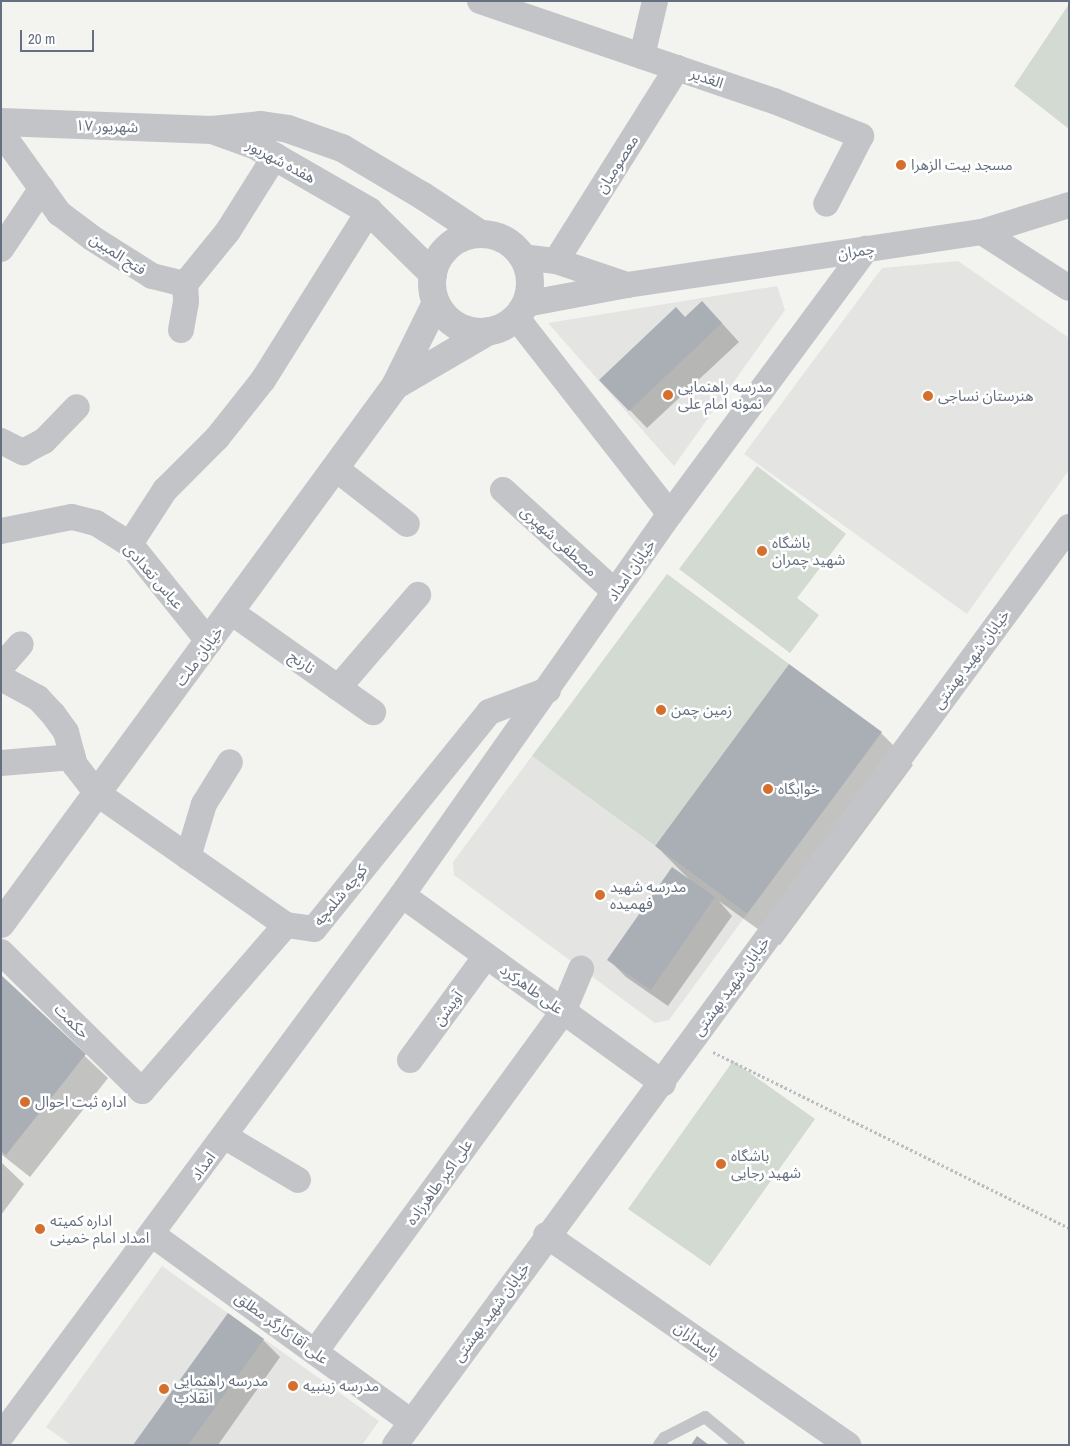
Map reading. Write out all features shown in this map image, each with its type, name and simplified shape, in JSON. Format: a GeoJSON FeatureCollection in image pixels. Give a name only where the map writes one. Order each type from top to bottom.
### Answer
{"type":"FeatureCollection","features":[{"type":"Feature","properties":{"kind":"street","name":"الغدیر"},"geometry":{"type":"LineString","coordinates":[[480,1],[774,101],[861,136],[826,204]]}},
{"type":"Feature","properties":{"kind":"street"},"geometry":{"type":"LineString","coordinates":[[642,56],[655,1]]}},
{"type":"Feature","properties":{"kind":"street","name":"معصومیان"},"geometry":{"type":"LineString","coordinates":[[556,261],[677,68]]}},
{"type":"Feature","properties":{"kind":"street","name":"۱۷ شهریور"},"geometry":{"type":"LineString","coordinates":[[1,122],[212,130]]}},
{"type":"Feature","properties":{"kind":"street","name":"هفده شهریور"},"geometry":{"type":"LineString","coordinates":[[212,130],[261,125],[288,129],[342,148],[423,196],[479,233]]}},
{"type":"Feature","properties":{"kind":"street","name":"هفده شهریور"},"geometry":{"type":"LineString","coordinates":[[212,130],[254,145],[369,211],[433,274]]}},
{"type":"Feature","properties":{"kind":"street","name":"فتح المبین"},"geometry":{"type":"LineString","coordinates":[[1,132],[59,213],[92,238],[152,276],[184,284]]}},
{"type":"Feature","properties":{"kind":"street"},"geometry":{"type":"LineString","coordinates":[[180,330],[186,301],[184,284],[228,231],[275,156]]}},
{"type":"Feature","properties":{"kind":"street"},"geometry":{"type":"LineString","coordinates":[[1,249],[42,188]]}},
{"type":"Feature","properties":{"kind":"street","name":"چمران"},"geometry":{"type":"LineString","coordinates":[[520,311],[627,285],[982,232],[1069,205]]}},
{"type":"Feature","properties":{"kind":"street"},"geometry":{"type":"LineString","coordinates":[[130,544],[165,490],[217,438],[263,380],[369,211]]}},
{"type":"Feature","properties":{"kind":"street"},"geometry":{"type":"LineString","coordinates":[[982,232],[1069,288]]}},
{"type":"Feature","properties":{"kind":"street"},"geometry":{"type":"LineString","coordinates":[[479,233],[511,245],[522,258],[528,273],[529,290],[520,311],[504,326],[489,331],[395,386],[435,305],[433,274],[439,259],[449,246],[479,233]]}},
{"type":"Feature","properties":{"kind":"street","name":"خیابان امداد"},"geometry":{"type":"LineString","coordinates":[[402,895],[670,514],[866,249]]}},
{"type":"Feature","properties":{"kind":"street"},"geometry":{"type":"LineString","coordinates":[[522,258],[556,261],[627,285]]}},
{"type":"Feature","properties":{"kind":"street"},"geometry":{"type":"LineString","coordinates":[[435,305],[459,327],[474,332],[489,331]]}},
{"type":"Feature","properties":{"kind":"street"},"geometry":{"type":"LineString","coordinates":[[520,311],[670,514]]}},
{"type":"Feature","properties":{"kind":"street","name":"خیابان ملت"},"geometry":{"type":"LineString","coordinates":[[1,924],[395,386]]}},
{"type":"Feature","properties":{"kind":"street"},"geometry":{"type":"LineString","coordinates":[[1,441],[23,452],[44,441],[77,406]]}},
{"type":"Feature","properties":{"kind":"street"},"geometry":{"type":"LineString","coordinates":[[335,468],[408,524]]}},
{"type":"Feature","properties":{"kind":"street","name":"مصطفی شهپری"},"geometry":{"type":"LineString","coordinates":[[504,490],[615,592]]}},
{"type":"Feature","properties":{"kind":"street","name":"عباس تعدادی"},"geometry":{"type":"LineString","coordinates":[[1,532],[72,517],[96,523],[130,544],[209,642]]}},
{"type":"Feature","properties":{"kind":"street","name":"خیابان شهید بهشتی"},"geometry":{"type":"LineString","coordinates":[[395,1445],[546,1235],[663,1084],[691,1041],[1069,527]]}},
{"type":"Feature","properties":{"kind":"street"},"geometry":{"type":"LineString","coordinates":[[338,688],[418,595]]}},
{"type":"Feature","properties":{"kind":"street","name":"نارنج"},"geometry":{"type":"LineString","coordinates":[[231,612],[373,712]]}},
{"type":"Feature","properties":{"kind":"street"},"geometry":{"type":"LineString","coordinates":[[1,667],[21,644]]}},
{"type":"Feature","properties":{"kind":"street"},"geometry":{"type":"LineString","coordinates":[[1,678],[38,698],[53,714],[66,732],[73,757],[98,794]]}},
{"type":"Feature","properties":{"kind":"street","name":"کوچه شلمچه"},"geometry":{"type":"LineString","coordinates":[[98,794],[286,925],[314,929],[488,712],[548,690]]}},
{"type":"Feature","properties":{"kind":"street"},"geometry":{"type":"LineString","coordinates":[[1,763],[73,757]]}},
{"type":"Feature","properties":{"kind":"street"},"geometry":{"type":"LineString","coordinates":[[188,857],[204,804],[230,762]]}},
{"type":"Feature","properties":{"kind":"street","name":"علی طاهرکرد"},"geometry":{"type":"LineString","coordinates":[[402,895],[663,1084]]}},
{"type":"Feature","properties":{"kind":"street","name":"امداد"},"geometry":{"type":"LineString","coordinates":[[1,1436],[153,1235],[402,895]]}},
{"type":"Feature","properties":{"kind":"street","name":"حکمت"},"geometry":{"type":"LineString","coordinates":[[1,952],[142,1091],[286,925]]}},
{"type":"Feature","properties":{"kind":"street","name":"آویشن"},"geometry":{"type":"LineString","coordinates":[[410,1060],[486,956]]}},
{"type":"Feature","properties":{"kind":"street","name":"علی اکبر طاهرزاده"},"geometry":{"type":"LineString","coordinates":[[315,1352],[563,1012],[581,969]]}},
{"type":"Feature","properties":{"kind":"street"},"geometry":{"type":"LineString","coordinates":[[224,1136],[298,1180]]}},
{"type":"Feature","properties":{"kind":"street","name":"علی آقا کارگر مطلق"},"geometry":{"type":"LineString","coordinates":[[153,1235],[411,1422]]}},
{"type":"Feature","properties":{"kind":"street","name":"پاسداران"},"geometry":{"type":"LineString","coordinates":[[546,1235],[848,1445]]}},
{"type":"Feature","properties":{"kind":"lane"},"geometry":{"type":"LineString","coordinates":[[659,1445],[664,1438],[705,1417],[739,1445]]}},
{"type":"Feature","properties":{"kind":"path"},"geometry":{"type":"LineString","coordinates":[[691,1041],[1069,1228]]}},
{"type":"Feature","properties":{"kind":"shaded area"},"geometry":{"type":"Polygon","coordinates":[[[1069,4],[1069,129],[1014,86],[1069,4]]]}},
{"type":"Feature","properties":{"kind":"shaded area","name":"هنرستان نساجی"},"geometry":{"type":"Polygon","coordinates":[[[958,261],[1069,338],[1069,470],[967,614],[744,454],[882,268],[958,261]]]}},
{"type":"Feature","properties":{"kind":"shaded area","name":"مدرسه راهنمایی نمونه امام علی"},"geometry":{"type":"Polygon","coordinates":[[[777,286],[785,310],[674,466],[548,323],[777,286]]]}},
{"type":"Feature","properties":{"kind":"shaded area","name":"باشگاه شهید چمران"},"geometry":{"type":"Polygon","coordinates":[[[757,466],[846,534],[797,598],[819,615],[790,653],[679,569],[757,466]]]}},
{"type":"Feature","properties":{"kind":"shaded area","name":"زمین چمن"},"geometry":{"type":"Polygon","coordinates":[[[667,574],[789,664],[655,846],[532,756],[667,574]]]}},
{"type":"Feature","properties":{"kind":"shaded area","name":"مدرسه شهید فهمیده"},"geometry":{"type":"Polygon","coordinates":[[[532,756],[747,914],[669,1020],[655,1023],[454,875],[453,862],[532,756]]]}},
{"type":"Feature","properties":{"kind":"shaded area","name":"باشگاه شهید رجایی"},"geometry":{"type":"Polygon","coordinates":[[[733,1061],[815,1119],[710,1266],[628,1209],[733,1061]]]}},
{"type":"Feature","properties":{"kind":"shaded area","name":"مدرسه راهنمایی انقلاب"},"geometry":{"type":"Polygon","coordinates":[[[162,1266],[379,1421],[362,1445],[71,1445],[46,1427],[162,1266]]]}},
{"type":"Feature","properties":{"kind":"building"},"geometry":{"type":"Polygon","coordinates":[[[702,301],[722,323],[629,411],[599,380],[676,307],[685,317],[702,301]]]}},
{"type":"Feature","properties":{"kind":"building","name":"خوابگاه"},"geometry":{"type":"Polygon","coordinates":[[[789,664],[882,732],[747,914],[655,846],[789,664]]]}},
{"type":"Feature","properties":{"kind":"building"},"geometry":{"type":"Polygon","coordinates":[[[672,867],[715,897],[651,990],[607,960],[672,867]]]}},
{"type":"Feature","properties":{"kind":"building","name":"اداره ثبت احوال"},"geometry":{"type":"Polygon","coordinates":[[[1,975],[86,1054],[6,1155],[1,1151],[1,975]]]}},
{"type":"Feature","properties":{"kind":"building"},"geometry":{"type":"Polygon","coordinates":[[[228,1313],[264,1339],[188,1445],[133,1445],[228,1313]]]}},
{"type":"Feature","properties":{"kind":"building"},"geometry":{"type":"Polygon","coordinates":[[[697,1436],[709,1445],[691,1445],[697,1436]]]}},
{"type":"Feature","properties":{"kind":"place","name":"مسجد بیت الزهرا"},"geometry":{"type":"Point","coordinates":[901,165]}},
{"type":"Feature","properties":{"kind":"place","name":"مدرسه راهنمایی نمونه امام علی"},"geometry":{"type":"Point","coordinates":[668,395]}},
{"type":"Feature","properties":{"kind":"place","name":"هنرستان نساجی"},"geometry":{"type":"Point","coordinates":[928,396]}},
{"type":"Feature","properties":{"kind":"place","name":"باشگاه شهید چمران"},"geometry":{"type":"Point","coordinates":[762,551]}},
{"type":"Feature","properties":{"kind":"place","name":"زمین چمن"},"geometry":{"type":"Point","coordinates":[661,710]}},
{"type":"Feature","properties":{"kind":"place","name":"خوابگاه"},"geometry":{"type":"Point","coordinates":[768,789]}},
{"type":"Feature","properties":{"kind":"place","name":"مدرسه شهید فهمیده"},"geometry":{"type":"Point","coordinates":[600,895]}},
{"type":"Feature","properties":{"kind":"place","name":"اداره ثبت احوال"},"geometry":{"type":"Point","coordinates":[25,1102]}},
{"type":"Feature","properties":{"kind":"place","name":"باشگاه شهید رجایی"},"geometry":{"type":"Point","coordinates":[721,1164]}},
{"type":"Feature","properties":{"kind":"place","name":"اداره کمیته امداد امام خمینی"},"geometry":{"type":"Point","coordinates":[40,1229]}},
{"type":"Feature","properties":{"kind":"place","name":"مدرسه زینبیه"},"geometry":{"type":"Point","coordinates":[293,1386]}},
{"type":"Feature","properties":{"kind":"place","name":"مدرسه راهنمایی انقلاب"},"geometry":{"type":"Point","coordinates":[164,1389]}}]}
